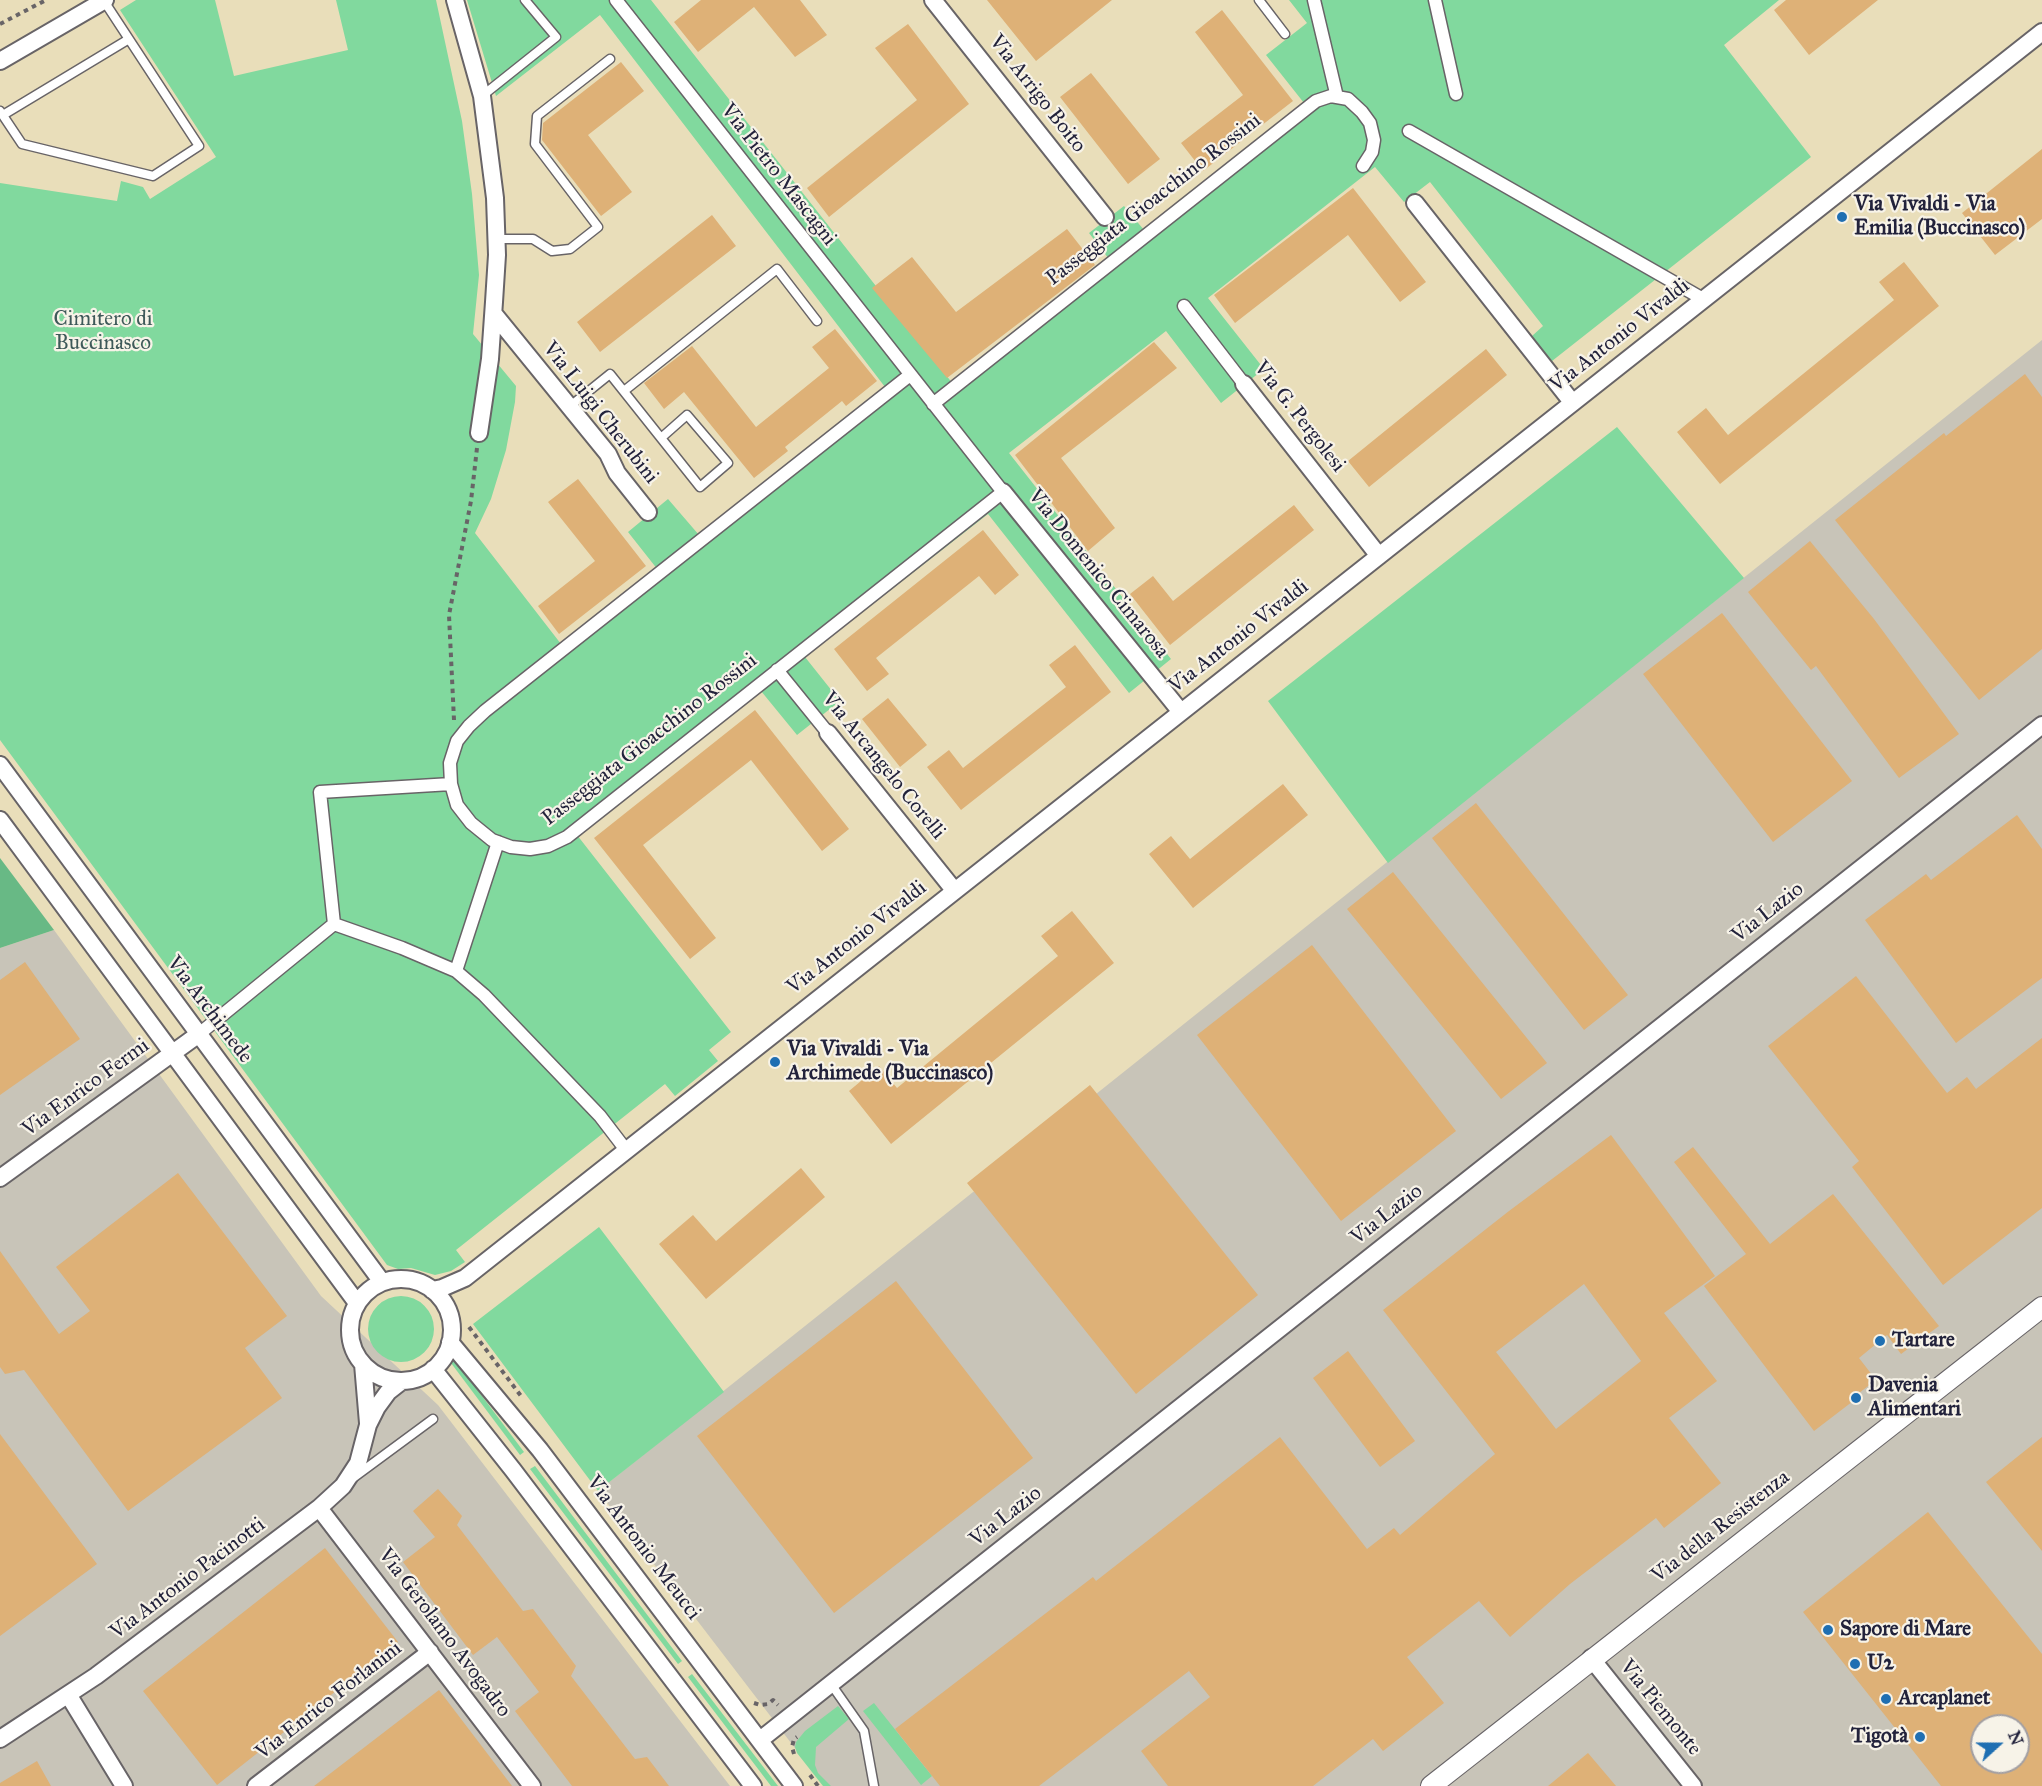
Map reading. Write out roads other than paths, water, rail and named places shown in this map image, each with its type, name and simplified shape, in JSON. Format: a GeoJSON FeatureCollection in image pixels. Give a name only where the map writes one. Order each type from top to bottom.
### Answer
{"type":"FeatureCollection","features":[{"type":"Feature","properties":{"kind":"street"},"geometry":{"type":"LineString","coordinates":[[0,60],[105,0]]}},
{"type":"Feature","properties":{"kind":"street"},"geometry":{"type":"LineString","coordinates":[[455,0],[482,96],[491,153],[497,239],[490,359],[479,433]]}},
{"type":"Feature","properties":{"kind":"street","name":"Via Pietro Mascagni"},"geometry":{"type":"LineString","coordinates":[[616,0],[910,375]]}},
{"type":"Feature","properties":{"kind":"street","name":"Via Arrigo Boito"},"geometry":{"type":"LineString","coordinates":[[933,0],[1105,217]]}},
{"type":"Feature","properties":{"kind":"street"},"geometry":{"type":"LineString","coordinates":[[1314,0],[1337,97],[1348,99],[1370,123],[1374,140],[1372,152],[1364,166]]}},
{"type":"Feature","properties":{"kind":"street"},"geometry":{"type":"LineString","coordinates":[[1435,0],[1456,94]]}},
{"type":"Feature","properties":{"kind":"street","name":"Via Antonio Vivaldi"},"geometry":{"type":"LineString","coordinates":[[445,1306],[452,1293],[465,1278],[2042,32]]}},
{"type":"Feature","properties":{"kind":"street","name":"Passeggiata Gioacchino Rossini"},"geometry":{"type":"LineString","coordinates":[[933,404],[1316,101],[1331,96],[1337,97]]}},
{"type":"Feature","properties":{"kind":"street"},"geometry":{"type":"LineString","coordinates":[[1409,131],[1703,299]]}},
{"type":"Feature","properties":{"kind":"street"},"geometry":{"type":"LineString","coordinates":[[1415,203],[1572,402]]}},
{"type":"Feature","properties":{"kind":"street","name":"Via G. Pergolesi"},"geometry":{"type":"LineString","coordinates":[[1184,306],[1379,555]]}},
{"type":"Feature","properties":{"kind":"street","name":"Via Luigi Cherubini"},"geometry":{"type":"LineString","coordinates":[[494,314],[608,454],[617,473],[648,512]]}},
{"type":"Feature","properties":{"kind":"street"},"geometry":{"type":"LineString","coordinates":[[910,375],[1003,492]]}},
{"type":"Feature","properties":{"kind":"street","name":"Passeggiata Gioacchino Rossini"},"geometry":{"type":"LineString","coordinates":[[910,375],[469,726],[457,741],[450,763],[451,784],[457,805],[471,822],[492,840],[511,848],[530,849],[548,846],[567,837],[1003,492]]}},
{"type":"Feature","properties":{"kind":"street","name":"Via Domenico Cimarosa"},"geometry":{"type":"LineString","coordinates":[[1003,492],[1181,712]]}},
{"type":"Feature","properties":{"kind":"street","name":"Via Arcangelo Corelli"},"geometry":{"type":"LineString","coordinates":[[777,670],[954,890]]}},
{"type":"Feature","properties":{"kind":"street","name":"Via Lazio"},"geometry":{"type":"LineString","coordinates":[[760,1740],[2042,725]]}},
{"type":"Feature","properties":{"kind":"street","name":"Via Archimede"},"geometry":{"type":"LineString","coordinates":[[0,765],[382,1282]]}},
{"type":"Feature","properties":{"kind":"street"},"geometry":{"type":"LineString","coordinates":[[334,924],[320,792],[451,784]]}},
{"type":"Feature","properties":{"kind":"street"},"geometry":{"type":"LineString","coordinates":[[0,820],[357,1303]]}},
{"type":"Feature","properties":{"kind":"street"},"geometry":{"type":"LineString","coordinates":[[456,971],[498,842]]}},
{"type":"Feature","properties":{"kind":"street"},"geometry":{"type":"LineString","coordinates":[[200,1034],[334,924]]}},
{"type":"Feature","properties":{"kind":"street"},"geometry":{"type":"LineString","coordinates":[[334,924],[402,948],[456,971],[484,995],[600,1116],[626,1150]]}},
{"type":"Feature","properties":{"kind":"street","name":"Via Enrico Fermi"},"geometry":{"type":"LineString","coordinates":[[0,1178],[200,1034]]}},
{"type":"Feature","properties":{"kind":"street","name":"Via Antonio Vivaldi"},"geometry":{"type":"LineString","coordinates":[[432,1290],[465,1278]]}},
{"type":"Feature","properties":{"kind":"street"},"geometry":{"type":"LineString","coordinates":[[399,1279],[416,1281],[432,1290],[445,1306],[452,1329],[445,1354],[433,1369],[415,1379],[402,1381],[375,1374],[363,1364],[354,1350],[350,1335],[351,1318],[357,1303],[368,1291],[382,1282],[399,1279]]}},
{"type":"Feature","properties":{"kind":"street","name":"Via della Resistenza"},"geometry":{"type":"LineString","coordinates":[[1431,1786],[1591,1658],[2042,1307]]}},
{"type":"Feature","properties":{"kind":"street","name":"Via Antonio Meucci"},"geometry":{"type":"LineString","coordinates":[[450,1342],[540,1450],[794,1786]]}},
{"type":"Feature","properties":{"kind":"street","name":"Via Antonio Pacinotti"},"geometry":{"type":"LineString","coordinates":[[363,1364],[369,1425]]}},
{"type":"Feature","properties":{"kind":"street"},"geometry":{"type":"LineString","coordinates":[[433,1369],[513,1470],[753,1786]]}},
{"type":"Feature","properties":{"kind":"street","name":"Via Antonio Pacinotti"},"geometry":{"type":"LineString","coordinates":[[0,1739],[69,1696],[319,1508],[343,1486],[358,1463],[369,1425],[388,1392],[402,1381]]}},
{"type":"Feature","properties":{"kind":"street","name":"Via Gerolamo Avogadro"},"geometry":{"type":"LineString","coordinates":[[319,1508],[532,1786]]}},
{"type":"Feature","properties":{"kind":"street","name":"Via Enrico Forlanini"},"geometry":{"type":"LineString","coordinates":[[256,1786],[430,1652]]}},
{"type":"Feature","properties":{"kind":"street","name":"Via Piemonte"},"geometry":{"type":"LineString","coordinates":[[1591,1658],[1693,1786]]}},
{"type":"Feature","properties":{"kind":"street"},"geometry":{"type":"LineString","coordinates":[[69,1696],[124,1786]]}},
{"type":"Feature","properties":{"kind":"lane"},"geometry":{"type":"LineString","coordinates":[[105,0],[199,146],[153,176],[22,144],[1,113],[129,39]]}},
{"type":"Feature","properties":{"kind":"lane"},"geometry":{"type":"LineString","coordinates":[[482,96],[556,37],[525,0]]}},
{"type":"Feature","properties":{"kind":"lane"},"geometry":{"type":"LineString","coordinates":[[1259,0],[1285,34]]}},
{"type":"Feature","properties":{"kind":"lane"},"geometry":{"type":"LineString","coordinates":[[497,239],[533,239],[552,251],[570,249],[598,226],[535,144],[537,116],[610,59]]}},
{"type":"Feature","properties":{"kind":"lane"},"geometry":{"type":"LineString","coordinates":[[624,391],[777,269],[817,321]]}},
{"type":"Feature","properties":{"kind":"lane"},"geometry":{"type":"LineString","coordinates":[[569,407],[610,374],[700,487],[728,463],[687,415],[661,438]]}},
{"type":"Feature","properties":{"kind":"lane"},"geometry":{"type":"LineString","coordinates":[[343,1486],[433,1419]]}},
{"type":"Feature","properties":{"kind":"lane"},"geometry":{"type":"LineString","coordinates":[[831,1684],[864,1731],[874,1786]]}},
{"type":"Feature","properties":{"kind":"place","name":"Via Vivaldi - Via Emilia (Buccinasco)"},"geometry":{"type":"Point","coordinates":[1842,217]}},
{"type":"Feature","properties":{"kind":"place","name":"Via Vivaldi - Via Archimede (Buccinasco)"},"geometry":{"type":"Point","coordinates":[775,1062]}},
{"type":"Feature","properties":{"kind":"place","name":"Tartare"},"geometry":{"type":"Point","coordinates":[1880,1341]}},
{"type":"Feature","properties":{"kind":"place","name":"Davenia Alimentari"},"geometry":{"type":"Point","coordinates":[1856,1398]}},
{"type":"Feature","properties":{"kind":"place","name":"Sapore di Mare"},"geometry":{"type":"Point","coordinates":[1828,1630]}},
{"type":"Feature","properties":{"kind":"place","name":"U2"},"geometry":{"type":"Point","coordinates":[1855,1664]}},
{"type":"Feature","properties":{"kind":"place","name":"Arcaplanet"},"geometry":{"type":"Point","coordinates":[1886,1699]}},
{"type":"Feature","properties":{"kind":"place","name":"Tigotà"},"geometry":{"type":"Point","coordinates":[1920,1737]}},
{"type":"Feature","properties":{"kind":"park label","name":"Cimitero di Buccinasco"},"geometry":{"type":"Point","coordinates":[103,332]}}]}
